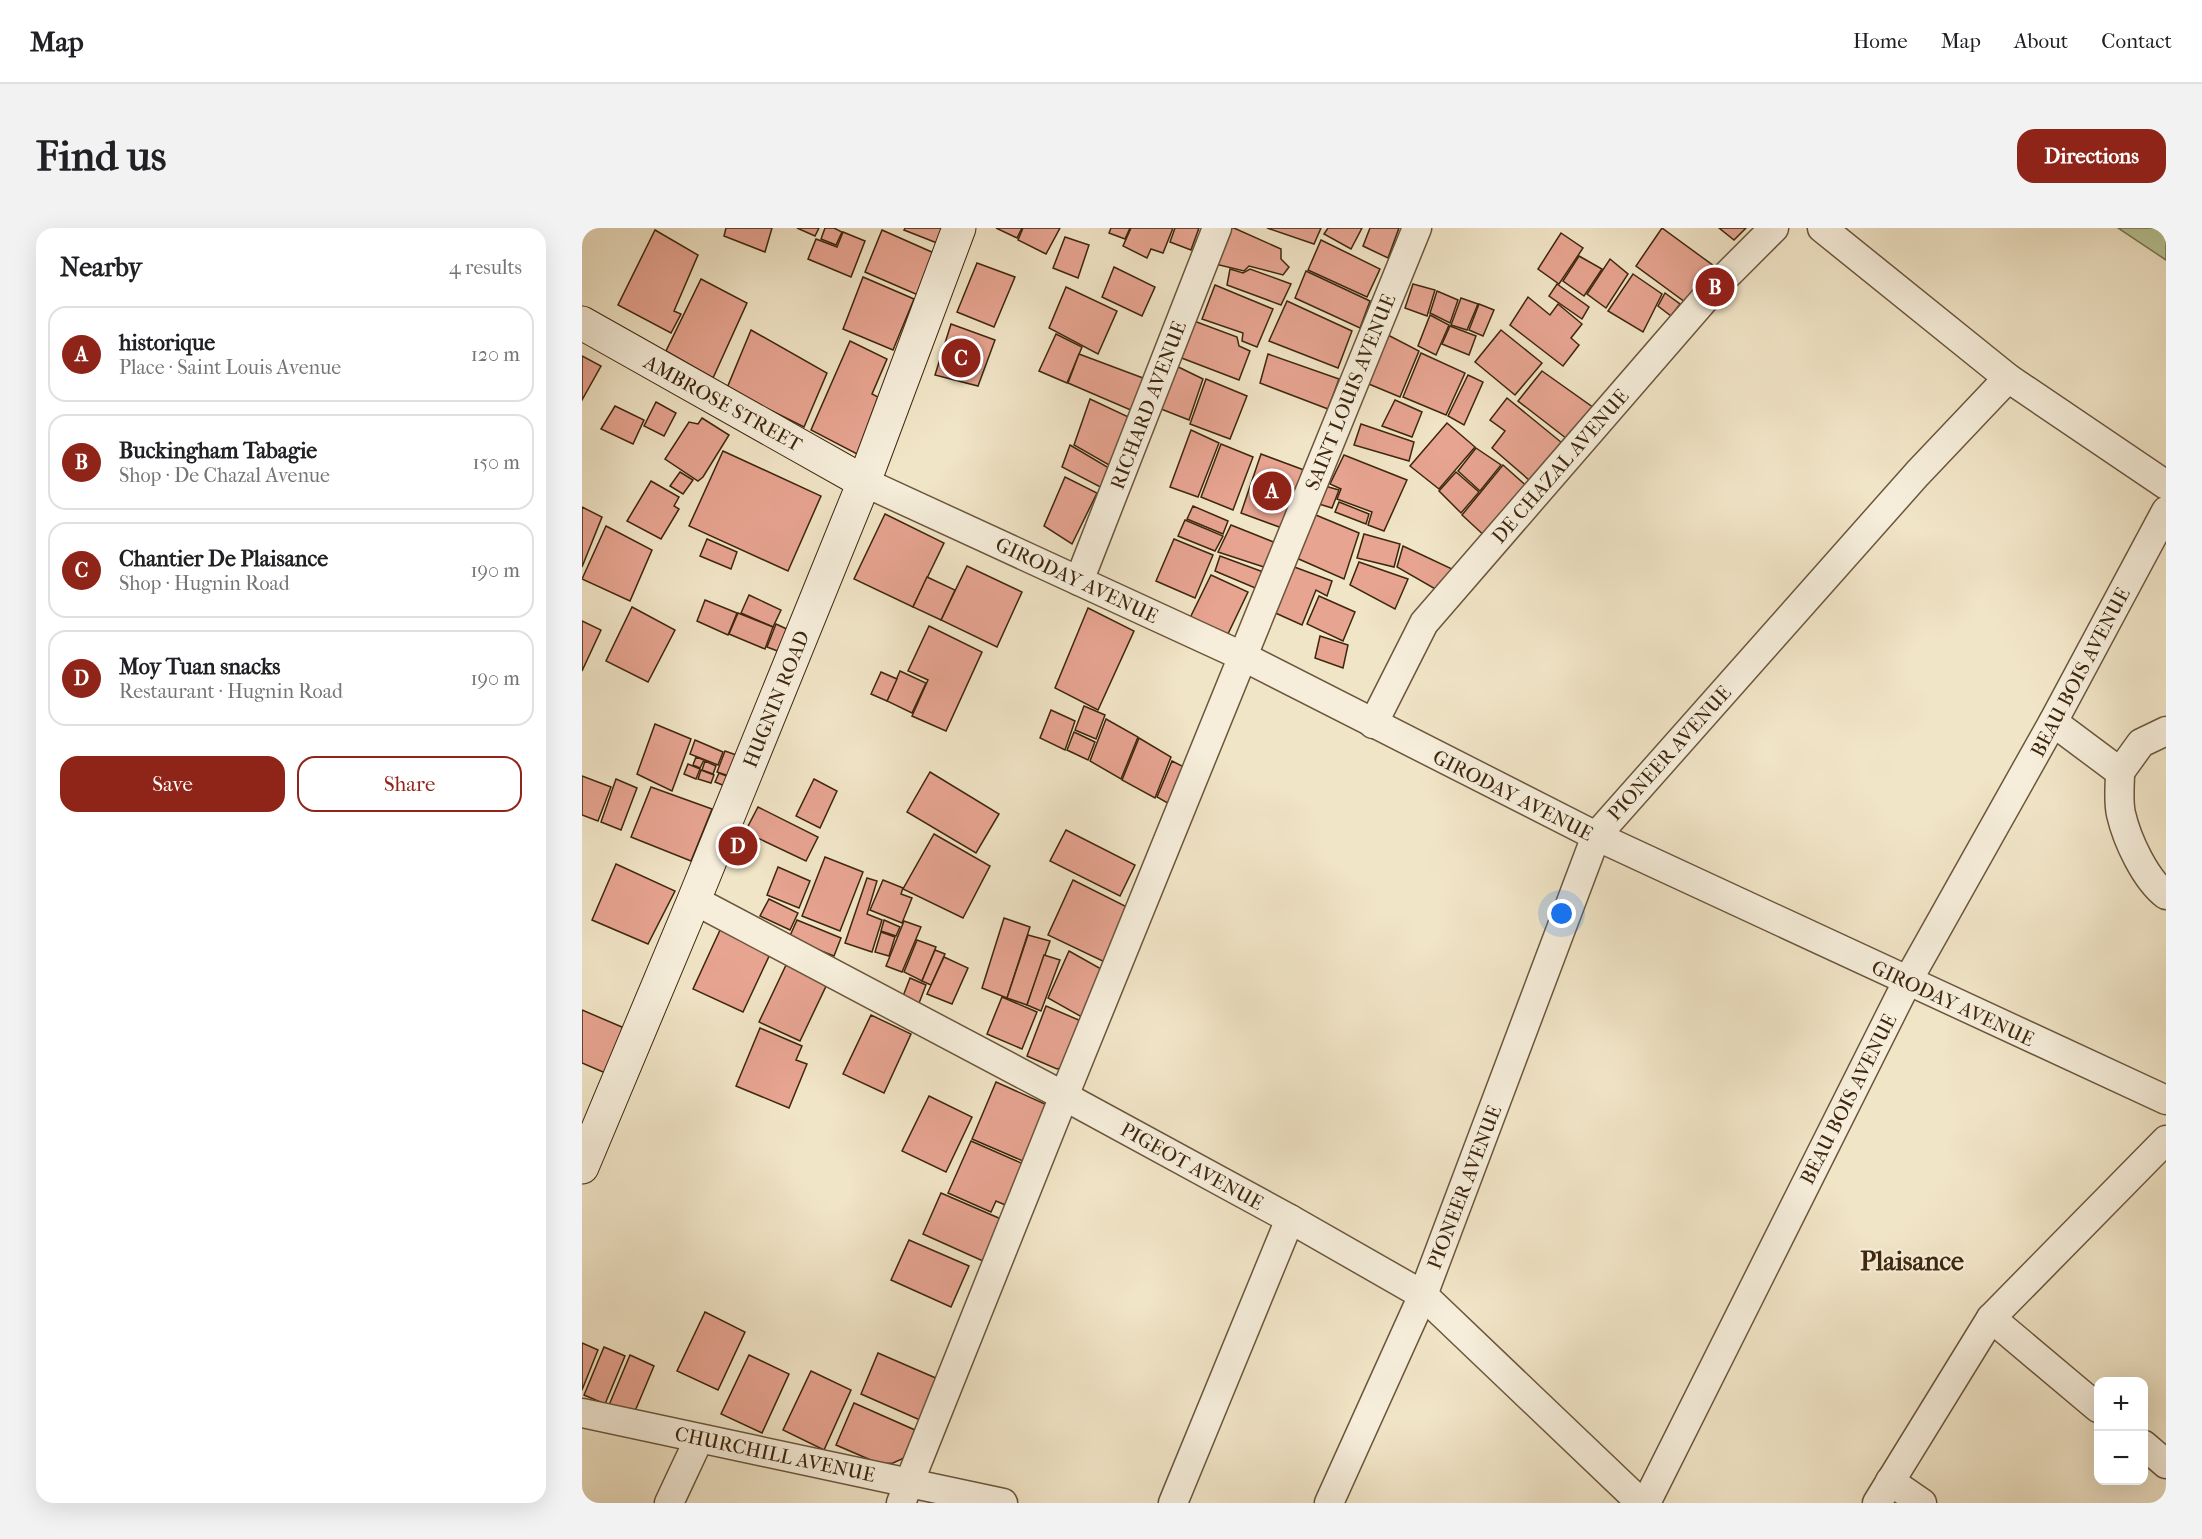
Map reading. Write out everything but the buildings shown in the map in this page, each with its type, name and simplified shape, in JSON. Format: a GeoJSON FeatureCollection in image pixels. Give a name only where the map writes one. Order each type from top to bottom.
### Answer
{"type":"FeatureCollection","features":[{"type":"Feature","properties":{"kind":"main road","name":"HUGNIN ROAD"},"geometry":{"type":"LineString","coordinates":[[582,1167],[694,900],[864,482],[959,228]]}},
{"type":"Feature","properties":{"kind":"main road","name":"AMBROSE STREET"},"geometry":{"type":"LineString","coordinates":[[582,324],[864,482]]}},
{"type":"Feature","properties":{"kind":"street","name":"RICHARD AVENUE"},"geometry":{"type":"LineString","coordinates":[[1079,581],[1218,228]]}},
{"type":"Feature","properties":{"kind":"street","name":"SAINT LOUIS AVENUE"},"geometry":{"type":"LineString","coordinates":[[905,1493],[1417,228]]}},
{"type":"Feature","properties":{"kind":"street","name":"DE CHAZAL AVENUE"},"geometry":{"type":"LineString","coordinates":[[1373,724],[1424,623],[1715,287],[1774,228]]}},
{"type":"Feature","properties":{"kind":"street"},"geometry":{"type":"LineString","coordinates":[[1822,228],[2008,378],[2166,485]]}},
{"type":"Feature","properties":{"kind":"street","name":"PIONEER AVENUE"},"geometry":{"type":"LineString","coordinates":[[1329,1503],[1423,1295],[1596,836],[1917,474],[2008,378]]}},
{"type":"Feature","properties":{"kind":"street","name":"GIRODAY AVENUE"},"geometry":{"type":"LineString","coordinates":[[864,482],[1242,656],[1596,836],[2166,1100]]}},
{"type":"Feature","properties":{"kind":"street","name":"BEAU BOIS AVENUE"},"geometry":{"type":"LineString","coordinates":[[1643,1503],[1907,982],[2053,722],[2166,511]]}},
{"type":"Feature","properties":{"kind":"street"},"geometry":{"type":"LineString","coordinates":[[2053,722],[2120,772]]}},
{"type":"Feature","properties":{"kind":"street"},"geometry":{"type":"LineString","coordinates":[[2166,731],[2141,743],[2120,772],[2121,813],[2138,859],[2154,886],[2166,895]]}},
{"type":"Feature","properties":{"kind":"street","name":"PIGEOT AVENUE"},"geometry":{"type":"LineString","coordinates":[[694,900],[1064,1096],[1290,1219],[1423,1295],[1643,1503]]}},
{"type":"Feature","properties":{"kind":"street"},"geometry":{"type":"LineString","coordinates":[[1922,1503],[1883,1492],[1991,1318],[2166,1140]]}},
{"type":"Feature","properties":{"kind":"street"},"geometry":{"type":"LineString","coordinates":[[1173,1503],[1290,1219]]}},
{"type":"Feature","properties":{"kind":"street"},"geometry":{"type":"LineString","coordinates":[[1991,1318],[2094,1405]]}},
{"type":"Feature","properties":{"kind":"street","name":"CHURCHILL AVENUE"},"geometry":{"type":"LineString","coordinates":[[582,1413],[699,1439],[905,1493],[1003,1503]]}},
{"type":"Feature","properties":{"kind":"street"},"geometry":{"type":"LineString","coordinates":[[669,1503],[699,1439]]}},
{"type":"Feature","properties":{"kind":"street"},"geometry":{"type":"LineString","coordinates":[[2148,1448],[2166,1464]]}},
{"type":"Feature","properties":{"kind":"green space"},"geometry":{"type":"Polygon","coordinates":[[[2118,228],[2166,228],[2166,260],[2118,228]]]}},
{"type":"Feature","properties":{"kind":"place","name":"Buckingham Tabagie"},"geometry":{"type":"Point","coordinates":[1715,287]}},
{"type":"Feature","properties":{"kind":"place","name":"Chantier De Plaisance"},"geometry":{"type":"Point","coordinates":[961,358]}},
{"type":"Feature","properties":{"kind":"place","name":"historique"},"geometry":{"type":"Point","coordinates":[1272,491]}},
{"type":"Feature","properties":{"kind":"place","name":"Moy Tuan snacks"},"geometry":{"type":"Point","coordinates":[738,846]}},
{"type":"Feature","properties":{"kind":"district","name":"Plaisance"},"geometry":{"type":"Point","coordinates":[1912,1261]}}]}
